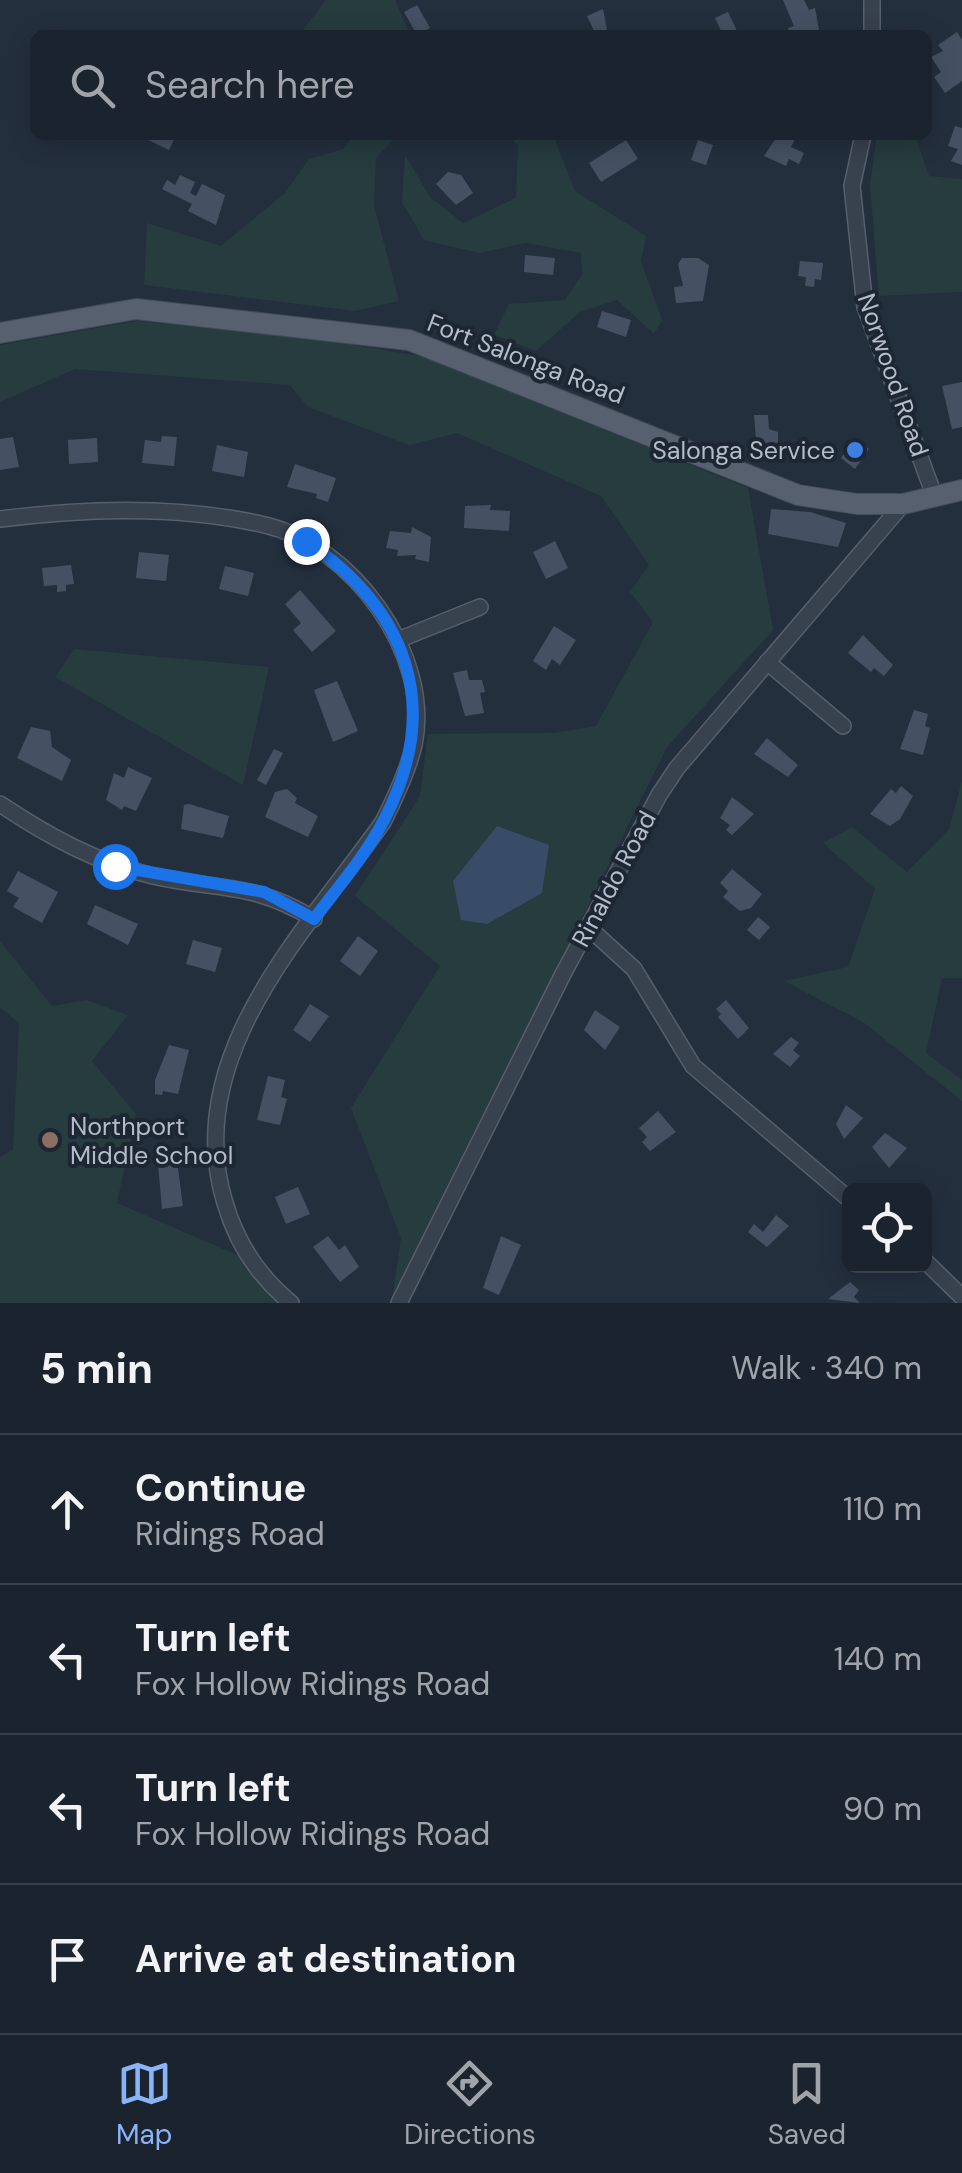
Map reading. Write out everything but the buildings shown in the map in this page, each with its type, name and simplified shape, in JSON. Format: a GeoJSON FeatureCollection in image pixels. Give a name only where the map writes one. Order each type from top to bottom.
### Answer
{"type":"FeatureCollection","features":[{"type":"Feature","properties":{"kind":"main road","name":"Fort Salonga Road"},"geometry":{"type":"LineString","coordinates":[[0,333],[136,309],[409,340],[798,495],[857,504],[903,504],[962,490]]}},
{"type":"Feature","properties":{"kind":"street"},"geometry":{"type":"LineString","coordinates":[[872,0],[872,30]]}},
{"type":"Feature","properties":{"kind":"street","name":"Norwood Road"},"geometry":{"type":"LineString","coordinates":[[862,140],[852,186],[865,308],[934,494]]}},
{"type":"Feature","properties":{"kind":"street","name":"Rinaldo Road"},"geometry":{"type":"LineString","coordinates":[[403,1302],[588,928],[677,768],[903,504]]}},
{"type":"Feature","properties":{"kind":"street"},"geometry":{"type":"LineString","coordinates":[[0,518],[88,510],[267,525],[306,541],[337,562],[366,590],[398,640],[410,680],[414,742],[384,822],[243,1024],[226,1066],[214,1144],[221,1190],[238,1239],[274,1289],[292,1303]]}},
{"type":"Feature","properties":{"kind":"street"},"geometry":{"type":"LineString","coordinates":[[398,640],[480,606]]}},
{"type":"Feature","properties":{"kind":"street"},"geometry":{"type":"LineString","coordinates":[[767,662],[843,726]]}},
{"type":"Feature","properties":{"kind":"street"},"geometry":{"type":"LineString","coordinates":[[0,804],[72,847],[115,866],[264,892],[314,919]]}},
{"type":"Feature","properties":{"kind":"street"},"geometry":{"type":"LineString","coordinates":[[588,928],[634,969],[693,1066],[842,1193]]}},
{"type":"Feature","properties":{"kind":"street"},"geometry":{"type":"LineString","coordinates":[[932,1268],[962,1297]]}},
{"type":"Feature","properties":{"kind":"green space"},"geometry":{"type":"Polygon","coordinates":[[[326,0],[395,0],[408,30],[303,30],[326,0]]]}},
{"type":"Feature","properties":{"kind":"green space"},"geometry":{"type":"Polygon","coordinates":[[[350,140],[392,140],[376,158],[374,205],[399,301],[355,311],[144,285],[147,223],[221,246],[285,193],[309,159],[343,149],[350,140]]]}},
{"type":"Feature","properties":{"kind":"green space"},"geometry":{"type":"Polygon","coordinates":[[[513,140],[555,140],[575,191],[646,236],[641,261],[662,320],[654,334],[617,300],[580,312],[536,351],[494,335],[509,304],[565,300],[582,274],[581,253],[526,243],[479,253],[424,240],[402,202],[405,155],[430,197],[463,223],[516,198],[518,146],[513,140]]]}},
{"type":"Feature","properties":{"kind":"green space"},"geometry":{"type":"Polygon","coordinates":[[[876,140],[917,140],[929,176],[962,179],[962,292],[879,296],[870,186],[876,140]]]}},
{"type":"Feature","properties":{"kind":"green space"},"geometry":{"type":"Polygon","coordinates":[[[137,321],[319,339],[425,357],[748,488],[773,630],[667,747],[392,1301],[401,1238],[351,1108],[440,966],[355,896],[420,796],[428,734],[555,733],[596,726],[653,622],[630,592],[649,565],[601,496],[457,433],[410,445],[308,407],[290,385],[75,369],[0,402],[0,345],[137,321]]]}},
{"type":"Feature","properties":{"kind":"green space"},"geometry":{"type":"Polygon","coordinates":[[[74,649],[269,667],[243,785],[55,677],[74,649]]]}},
{"type":"Feature","properties":{"kind":"green space"},"geometry":{"type":"Polygon","coordinates":[[[962,781],[962,978],[942,978],[926,1053],[962,1080],[962,1101],[863,1022],[784,981],[848,967],[875,889],[823,843],[852,827],[907,872],[949,829],[962,781]]]}},
{"type":"Feature","properties":{"kind":"green space"},"geometry":{"type":"Polygon","coordinates":[[[0,941],[52,1006],[86,1000],[128,1015],[92,1061],[136,1114],[117,1203],[237,1255],[277,1303],[0,1303],[0,1157],[13,1149],[19,1023],[0,1007],[0,941]]]}},
{"type":"Feature","properties":{"kind":"water"},"geometry":{"type":"Polygon","coordinates":[[[497,826],[549,845],[542,893],[487,924],[461,920],[453,881],[497,826]]]}},
{"type":"Feature","properties":{"kind":"place","name":"Salonga Service"},"geometry":{"type":"Point","coordinates":[855,450]}},
{"type":"Feature","properties":{"kind":"place","name":"Northport Middle School"},"geometry":{"type":"Point","coordinates":[50,1140]}},
{"type":"Feature","properties":{"kind":"route"},"geometry":{"type":"LineString","coordinates":[[115,866],[264,892],[314,919],[384,822],[414,742],[410,680],[387,617],[337,562],[306,541]]}}]}
